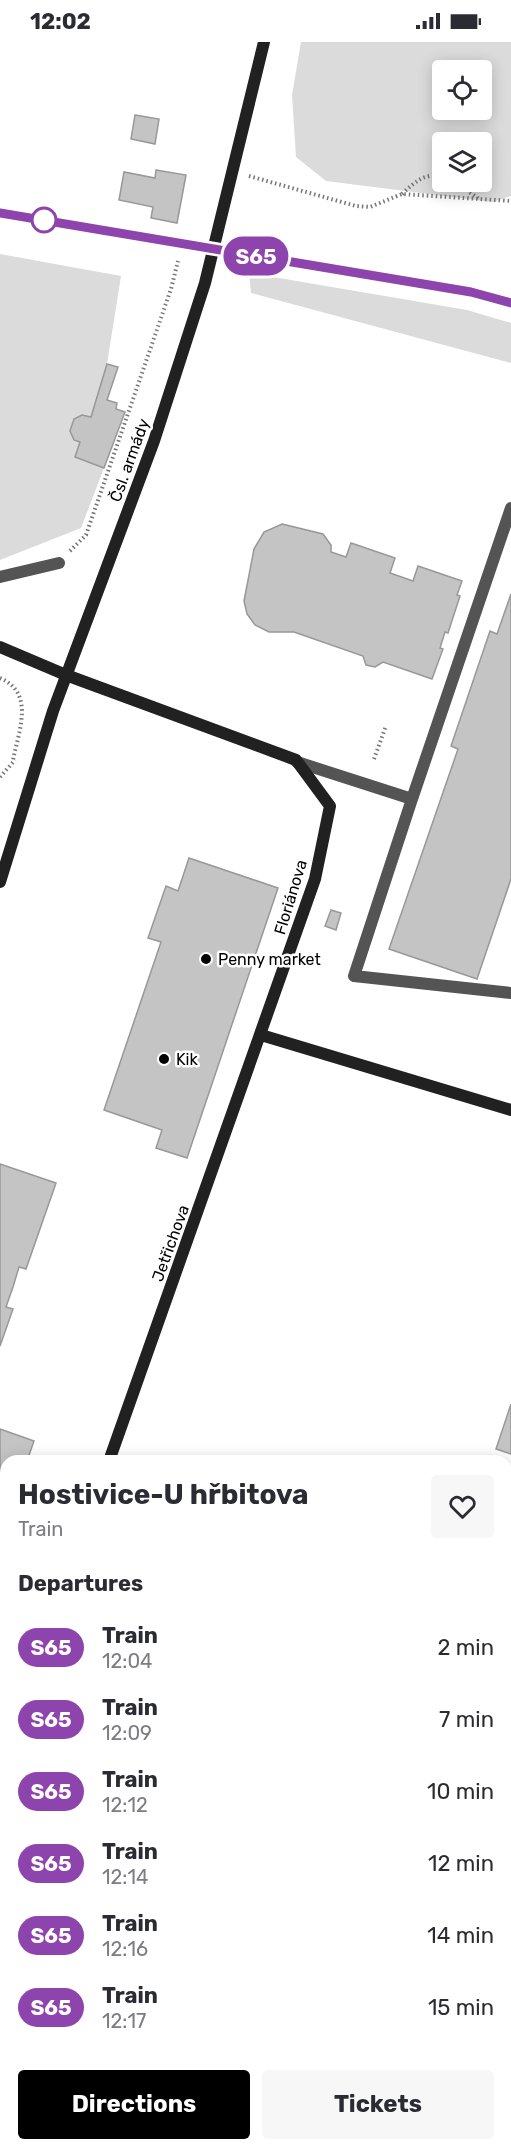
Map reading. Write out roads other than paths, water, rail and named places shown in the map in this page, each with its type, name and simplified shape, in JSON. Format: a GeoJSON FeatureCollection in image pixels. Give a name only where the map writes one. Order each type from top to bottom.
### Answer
{"type":"FeatureCollection","features":[{"type":"Feature","properties":{"kind":"street","name":"Čsl. armády"},"geometry":{"type":"LineString","coordinates":[[0,882],[66,675],[158,429],[206,283],[264,42]]}},
{"type":"Feature","properties":{"kind":"street"},"geometry":{"type":"LineString","coordinates":[[0,647],[66,675],[297,762]]}},
{"type":"Feature","properties":{"kind":"street","name":"Floriánova"},"geometry":{"type":"LineString","coordinates":[[261,1035],[315,879],[330,806],[297,762]]}},
{"type":"Feature","properties":{"kind":"street"},"geometry":{"type":"LineString","coordinates":[[261,1035],[511,1110]]}},
{"type":"Feature","properties":{"kind":"street","name":"Jetřichova"},"geometry":{"type":"LineString","coordinates":[[111,1455],[261,1035]]}},
{"type":"Feature","properties":{"kind":"lane"},"geometry":{"type":"LineString","coordinates":[[511,508],[354,976],[511,993]]}},
{"type":"Feature","properties":{"kind":"lane"},"geometry":{"type":"LineString","coordinates":[[0,577],[59,563]]}},
{"type":"Feature","properties":{"kind":"lane"},"geometry":{"type":"LineString","coordinates":[[297,762],[412,799]]}},
{"type":"Feature","properties":{"kind":"railway"},"geometry":{"type":"LineString","coordinates":[[0,213],[471,292],[511,303]]}},
{"type":"Feature","properties":{"kind":"train","name":"S65"},"geometry":{"type":"LineString","coordinates":[[0,213],[471,292],[511,303]]}},
{"type":"Feature","properties":{"kind":"place","name":"Penny market"},"geometry":{"type":"Point","coordinates":[206,959]}},
{"type":"Feature","properties":{"kind":"place","name":"Kik"},"geometry":{"type":"Point","coordinates":[164,1059]}}]}
